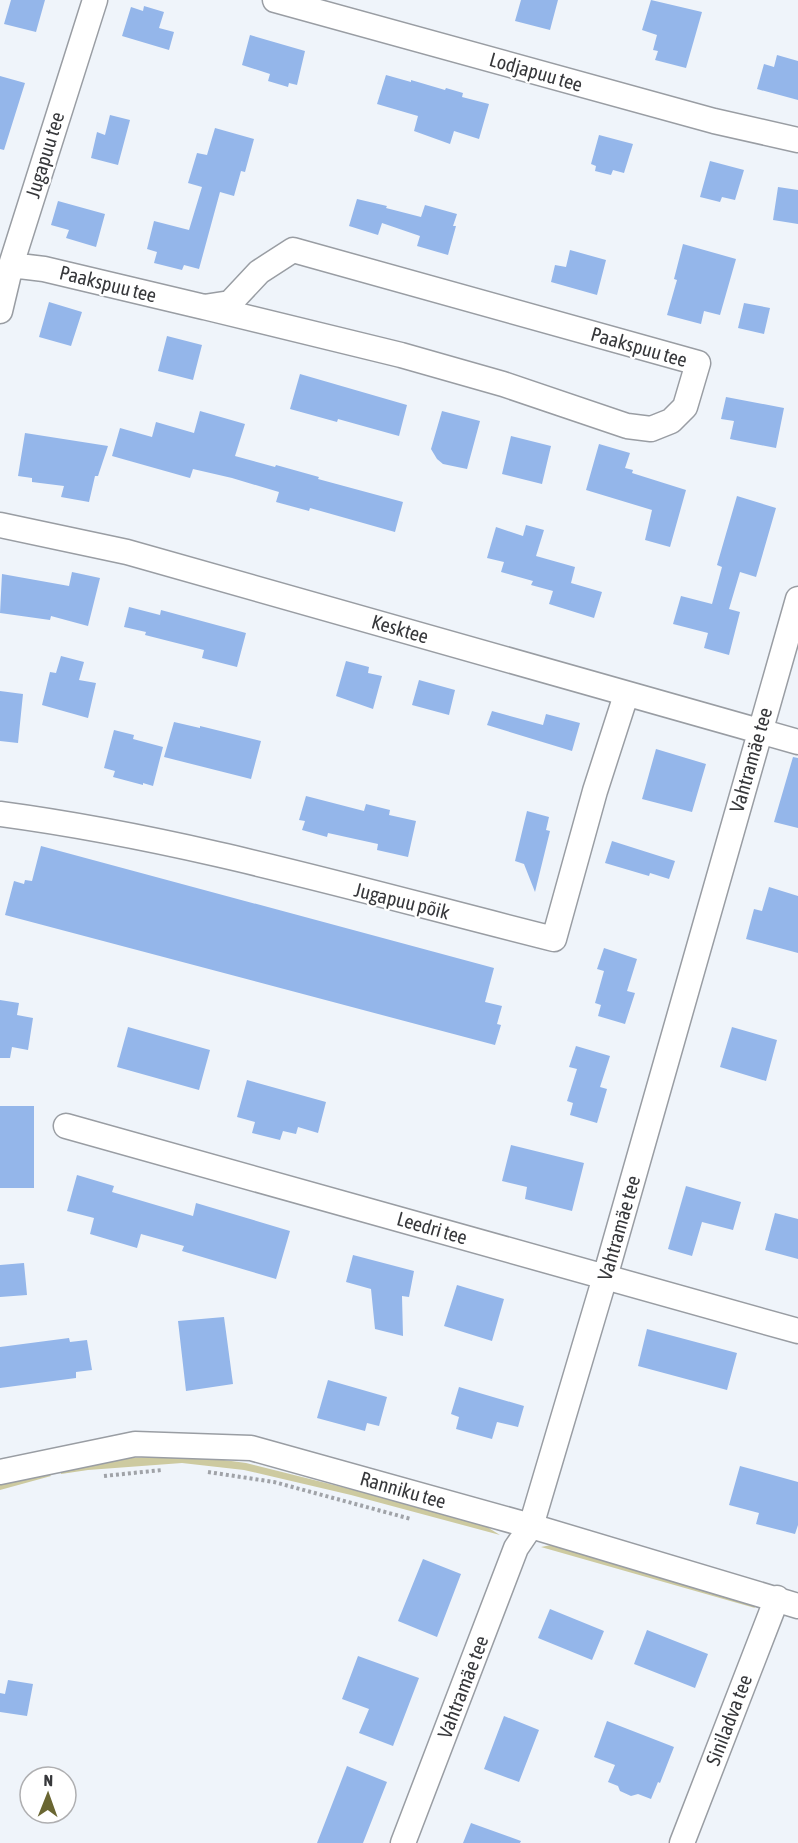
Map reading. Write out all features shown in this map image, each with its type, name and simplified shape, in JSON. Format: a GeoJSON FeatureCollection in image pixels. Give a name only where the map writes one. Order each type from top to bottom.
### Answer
{"type":"FeatureCollection","features":[{"type":"Feature","properties":{"kind":"street","name":"Jugapuu tee"},"geometry":{"type":"LineString","coordinates":[[0,311],[11,265],[95,0]]}},
{"type":"Feature","properties":{"kind":"street","name":"Lodjapuu tee"},"geometry":{"type":"LineString","coordinates":[[275,0],[714,121],[798,140]]}},
{"type":"Feature","properties":{"kind":"street","name":"Paakspuu tee"},"geometry":{"type":"LineString","coordinates":[[11,265],[44,269],[204,308],[401,355],[503,384],[627,426],[651,429],[671,421],[685,407],[698,363],[293,250],[259,272],[230,303],[204,308]]}},
{"type":"Feature","properties":{"kind":"street","name":"Kesktee"},"geometry":{"type":"LineString","coordinates":[[0,525],[127,552],[798,742]]}},
{"type":"Feature","properties":{"kind":"street","name":"Vahtramäe tee"},"geometry":{"type":"LineString","coordinates":[[403,1843],[516,1548],[531,1526],[605,1277],[798,599]]}},
{"type":"Feature","properties":{"kind":"street","name":"Jugapuu põik"},"geometry":{"type":"LineString","coordinates":[[0,814],[54,821],[180,845],[554,939],[595,791],[626,695]]}},
{"type":"Feature","properties":{"kind":"street","name":"Leedri tee"},"geometry":{"type":"LineString","coordinates":[[66,1126],[798,1331]]}},
{"type":"Feature","properties":{"kind":"street","name":"Ranniku tee"},"geometry":{"type":"LineString","coordinates":[[0,1472],[135,1444],[251,1448],[531,1526],[787,1602]]}},
{"type":"Feature","properties":{"kind":"street","name":"Siniladva tee"},"geometry":{"type":"LineString","coordinates":[[682,1843],[787,1602]]}},
{"type":"Feature","properties":{"kind":"path"},"geometry":{"type":"LineString","coordinates":[[102,1476],[171,1469]]}},
{"type":"Feature","properties":{"kind":"path"},"geometry":{"type":"LineString","coordinates":[[206,1472],[274,1482],[412,1520]]}},
{"type":"Feature","properties":{"kind":"shaded area"},"geometry":{"type":"Polygon","coordinates":[[[202,1457],[246,1463],[402,1502],[487,1527],[500,1535],[351,1495],[244,1470],[182,1463],[61,1474],[61,1468],[122,1458],[202,1457]]]}},
{"type":"Feature","properties":{"kind":"shaded area"},"geometry":{"type":"Polygon","coordinates":[[[46,1470],[51,1476],[0,1490],[0,1482],[46,1470]]]}},
{"type":"Feature","properties":{"kind":"shaded area"},"geometry":{"type":"Polygon","coordinates":[[[551,1545],[752,1602],[755,1608],[541,1547],[551,1545]]]}},
{"type":"Feature","properties":{"kind":"building"},"geometry":{"type":"Polygon","coordinates":[[[11,0],[45,0],[36,32],[4,24],[11,0]]]}},
{"type":"Feature","properties":{"kind":"building"},"geometry":{"type":"Polygon","coordinates":[[[521,0],[558,0],[550,30],[515,21],[521,0]]]}},
{"type":"Feature","properties":{"kind":"building"},"geometry":{"type":"Polygon","coordinates":[[[651,0],[702,12],[686,68],[655,60],[658,51],[653,50],[657,35],[642,30],[651,0]]]}},
{"type":"Feature","properties":{"kind":"building"},"geometry":{"type":"Polygon","coordinates":[[[144,6],[164,12],[159,28],[174,32],[169,50],[122,36],[131,7],[143,11],[144,6]]]}},
{"type":"Feature","properties":{"kind":"building"},"geometry":{"type":"Polygon","coordinates":[[[250,35],[305,51],[297,85],[289,83],[288,87],[268,81],[270,74],[242,65],[250,35]]]}},
{"type":"Feature","properties":{"kind":"building"},"geometry":{"type":"Polygon","coordinates":[[[777,55],[798,61],[798,100],[757,89],[764,64],[774,67],[777,55]]]}},
{"type":"Feature","properties":{"kind":"building"},"geometry":{"type":"Polygon","coordinates":[[[386,75],[445,90],[446,88],[463,93],[462,97],[489,104],[479,139],[454,131],[450,144],[414,131],[418,116],[377,104],[386,75]]]}},
{"type":"Feature","properties":{"kind":"building"},"geometry":{"type":"Polygon","coordinates":[[[0,76],[25,83],[4,150],[0,149],[0,76]]]}},
{"type":"Feature","properties":{"kind":"building"},"geometry":{"type":"Polygon","coordinates":[[[110,115],[130,120],[118,165],[91,158],[97,132],[105,135],[110,115]]]}},
{"type":"Feature","properties":{"kind":"building"},"geometry":{"type":"Polygon","coordinates":[[[215,128],[254,139],[245,172],[241,171],[234,196],[220,192],[199,269],[184,265],[182,270],[154,263],[157,252],[147,249],[154,221],[189,230],[202,187],[188,183],[197,153],[207,155],[215,128]]]}},
{"type":"Feature","properties":{"kind":"building"},"geometry":{"type":"Polygon","coordinates":[[[599,135],[633,144],[624,173],[613,170],[611,175],[595,171],[596,166],[591,164],[599,135]]]}},
{"type":"Feature","properties":{"kind":"building"},"geometry":{"type":"Polygon","coordinates":[[[710,161],[744,170],[735,200],[722,197],[720,202],[700,197],[710,161]]]}},
{"type":"Feature","properties":{"kind":"building"},"geometry":{"type":"Polygon","coordinates":[[[778,187],[798,190],[798,224],[773,220],[778,187]]]}},
{"type":"Feature","properties":{"kind":"building"},"geometry":{"type":"Polygon","coordinates":[[[357,199],[421,217],[425,205],[457,214],[448,255],[417,246],[420,236],[382,223],[378,235],[349,226],[357,199]]]}},
{"type":"Feature","properties":{"kind":"building"},"geometry":{"type":"Polygon","coordinates":[[[58,201],[105,214],[96,247],[66,238],[69,230],[51,225],[58,201]]]}},
{"type":"Feature","properties":{"kind":"building"},"geometry":{"type":"Polygon","coordinates":[[[683,244],[736,259],[720,315],[704,311],[701,324],[667,315],[677,280],[674,279],[683,244]]]}},
{"type":"Feature","properties":{"kind":"building"},"geometry":{"type":"Polygon","coordinates":[[[570,250],[606,260],[597,295],[551,282],[555,265],[566,267],[570,250]]]}},
{"type":"Feature","properties":{"kind":"building"},"geometry":{"type":"Polygon","coordinates":[[[49,302],[82,312],[71,346],[39,337],[49,302]]]}},
{"type":"Feature","properties":{"kind":"building"},"geometry":{"type":"Polygon","coordinates":[[[744,303],[770,308],[764,334],[738,328],[744,303]]]}},
{"type":"Feature","properties":{"kind":"building"},"geometry":{"type":"Polygon","coordinates":[[[167,336],[202,345],[193,380],[158,371],[167,336]]]}},
{"type":"Feature","properties":{"kind":"building"},"geometry":{"type":"Polygon","coordinates":[[[300,374],[407,405],[399,436],[338,419],[337,422],[290,409],[300,374]]]}},
{"type":"Feature","properties":{"kind":"building"},"geometry":{"type":"Polygon","coordinates":[[[726,397],[784,408],[776,448],[730,439],[734,421],[721,419],[726,397]]]}},
{"type":"Feature","properties":{"kind":"building"},"geometry":{"type":"Polygon","coordinates":[[[200,411],[245,424],[235,456],[275,467],[276,465],[403,502],[395,532],[310,508],[309,511],[276,502],[279,492],[232,478],[193,469],[190,478],[112,456],[120,428],[152,437],[156,422],[194,433],[200,411]]]}},
{"type":"Feature","properties":{"kind":"building"},"geometry":{"type":"Polygon","coordinates":[[[442,411],[480,421],[467,469],[443,464],[431,449],[442,411]]]}},
{"type":"Feature","properties":{"kind":"building"},"geometry":{"type":"Polygon","coordinates":[[[25,433],[108,446],[98,476],[95,476],[89,502],[61,497],[64,486],[32,482],[32,478],[18,476],[25,433]]]}},
{"type":"Feature","properties":{"kind":"building"},"geometry":{"type":"Polygon","coordinates":[[[511,436],[551,446],[542,484],[502,474],[511,436]]]}},
{"type":"Feature","properties":{"kind":"building"},"geometry":{"type":"Polygon","coordinates":[[[599,444],[630,453],[625,468],[633,470],[632,473],[686,490],[670,547],[645,540],[652,510],[586,490],[599,444]]]}},
{"type":"Feature","properties":{"kind":"building"},"geometry":{"type":"Polygon","coordinates":[[[737,496],[776,508],[756,577],[740,572],[729,609],[740,612],[729,655],[704,648],[708,633],[673,624],[681,596],[712,604],[722,567],[717,565],[737,496]]]}},
{"type":"Feature","properties":{"kind":"building"},"geometry":{"type":"Polygon","coordinates":[[[526,525],[544,530],[536,556],[575,567],[571,583],[602,592],[594,618],[549,604],[553,591],[531,585],[533,581],[501,572],[504,562],[487,558],[496,527],[523,536],[526,525]]]}},
{"type":"Feature","properties":{"kind":"building"},"geometry":{"type":"Polygon","coordinates":[[[72,572],[100,578],[88,626],[51,616],[50,620],[0,613],[2,574],[69,586],[72,572]]]}},
{"type":"Feature","properties":{"kind":"building"},"geometry":{"type":"Polygon","coordinates":[[[129,607],[160,615],[161,610],[246,633],[237,667],[202,658],[204,650],[145,635],[146,632],[124,627],[129,607]]]}},
{"type":"Feature","properties":{"kind":"building"},"geometry":{"type":"Polygon","coordinates":[[[61,656],[84,662],[79,680],[96,683],[88,718],[42,705],[50,672],[56,673],[61,656]]]}},
{"type":"Feature","properties":{"kind":"building"},"geometry":{"type":"Polygon","coordinates":[[[346,661],[369,667],[368,673],[382,676],[373,709],[336,696],[346,661]]]}},
{"type":"Feature","properties":{"kind":"building"},"geometry":{"type":"Polygon","coordinates":[[[419,680],[455,690],[449,715],[412,705],[419,680]]]}},
{"type":"Feature","properties":{"kind":"building"},"geometry":{"type":"Polygon","coordinates":[[[0,691],[23,694],[18,743],[0,741],[0,691]]]}},
{"type":"Feature","properties":{"kind":"building"},"geometry":{"type":"Polygon","coordinates":[[[492,711],[543,725],[546,714],[580,723],[572,751],[487,725],[492,711]]]}},
{"type":"Feature","properties":{"kind":"building"},"geometry":{"type":"Polygon","coordinates":[[[174,722],[261,741],[251,779],[164,757],[174,722]]]}},
{"type":"Feature","properties":{"kind":"building"},"geometry":{"type":"Polygon","coordinates":[[[114,730],[134,735],[133,739],[163,747],[153,786],[113,777],[115,771],[104,768],[114,730]]]}},
{"type":"Feature","properties":{"kind":"building"},"geometry":{"type":"Polygon","coordinates":[[[656,749],[706,764],[692,812],[642,799],[656,749]]]}},
{"type":"Feature","properties":{"kind":"building"},"geometry":{"type":"Polygon","coordinates":[[[793,757],[798,758],[798,828],[774,822],[793,757]]]}},
{"type":"Feature","properties":{"kind":"building"},"geometry":{"type":"Polygon","coordinates":[[[306,796],[364,811],[366,804],[390,810],[389,815],[416,821],[408,857],[377,850],[378,844],[328,833],[327,837],[302,830],[305,821],[299,820],[306,796]]]}},
{"type":"Feature","properties":{"kind":"building"},"geometry":{"type":"Polygon","coordinates":[[[527,811],[549,817],[546,830],[550,831],[535,892],[524,864],[515,861],[527,811]]]}},
{"type":"Feature","properties":{"kind":"building"},"geometry":{"type":"Polygon","coordinates":[[[612,841],[675,861],[669,879],[650,873],[649,876],[605,863],[612,841]]]}},
{"type":"Feature","properties":{"kind":"building"},"geometry":{"type":"Polygon","coordinates":[[[41,846],[494,968],[485,1002],[502,1006],[497,1024],[501,1025],[495,1045],[5,915],[14,881],[24,884],[25,880],[32,881],[41,846]]]}},
{"type":"Feature","properties":{"kind":"building"},"geometry":{"type":"Polygon","coordinates":[[[769,887],[798,896],[798,953],[746,939],[754,909],[762,911],[769,887]]]}},
{"type":"Feature","properties":{"kind":"building"},"geometry":{"type":"Polygon","coordinates":[[[604,948],[637,959],[627,991],[635,993],[625,1024],[598,1016],[601,1005],[595,1003],[604,971],[597,969],[604,948]]]}},
{"type":"Feature","properties":{"kind":"building"},"geometry":{"type":"Polygon","coordinates":[[[0,1000],[19,1003],[17,1015],[33,1018],[28,1050],[12,1047],[10,1058],[0,1058],[0,1000]]]}},
{"type":"Feature","properties":{"kind":"building"},"geometry":{"type":"Polygon","coordinates":[[[128,1027],[210,1050],[199,1090],[117,1067],[128,1027]]]}},
{"type":"Feature","properties":{"kind":"building"},"geometry":{"type":"Polygon","coordinates":[[[732,1027],[777,1040],[766,1081],[720,1067],[732,1027]]]}},
{"type":"Feature","properties":{"kind":"building"},"geometry":{"type":"Polygon","coordinates":[[[576,1046],[610,1056],[600,1087],[607,1089],[597,1123],[570,1115],[573,1103],[567,1101],[577,1069],[569,1067],[576,1046]]]}},
{"type":"Feature","properties":{"kind":"building"},"geometry":{"type":"Polygon","coordinates":[[[247,1080],[326,1102],[318,1133],[298,1127],[296,1134],[283,1131],[280,1140],[252,1133],[255,1122],[237,1117],[247,1080]]]}},
{"type":"Feature","properties":{"kind":"building"},"geometry":{"type":"Polygon","coordinates":[[[0,1106],[34,1106],[34,1188],[0,1188],[0,1106]]]}},
{"type":"Feature","properties":{"kind":"building"},"geometry":{"type":"Polygon","coordinates":[[[511,1145],[584,1163],[572,1211],[525,1199],[527,1187],[502,1181],[511,1145]]]}},
{"type":"Feature","properties":{"kind":"building"},"geometry":{"type":"Polygon","coordinates":[[[77,1175],[114,1186],[112,1192],[193,1216],[196,1203],[290,1231],[276,1279],[182,1251],[184,1246],[141,1234],[137,1248],[90,1234],[94,1218],[67,1211],[77,1175]]]}},
{"type":"Feature","properties":{"kind":"building"},"geometry":{"type":"Polygon","coordinates":[[[686,1186],[741,1202],[733,1230],[702,1222],[692,1256],[668,1249],[686,1186]]]}},
{"type":"Feature","properties":{"kind":"building"},"geometry":{"type":"Polygon","coordinates":[[[775,1213],[798,1219],[798,1259],[765,1250],[775,1213]]]}},
{"type":"Feature","properties":{"kind":"building"},"geometry":{"type":"Polygon","coordinates":[[[353,1255],[414,1271],[409,1297],[402,1296],[403,1336],[375,1329],[371,1289],[346,1282],[353,1255]]]}},
{"type":"Feature","properties":{"kind":"building"},"geometry":{"type":"Polygon","coordinates":[[[24,1263],[27,1295],[0,1297],[0,1265],[24,1263]]]}},
{"type":"Feature","properties":{"kind":"building"},"geometry":{"type":"Polygon","coordinates":[[[457,1285],[504,1299],[492,1341],[444,1326],[457,1285]]]}},
{"type":"Feature","properties":{"kind":"building"},"geometry":{"type":"Polygon","coordinates":[[[224,1317],[233,1384],[186,1391],[178,1321],[224,1317]]]}},
{"type":"Feature","properties":{"kind":"building"},"geometry":{"type":"Polygon","coordinates":[[[647,1329],[737,1353],[727,1390],[638,1366],[647,1329]]]}},
{"type":"Feature","properties":{"kind":"building"},"geometry":{"type":"Polygon","coordinates":[[[69,1338],[70,1342],[87,1340],[92,1370],[76,1372],[76,1378],[0,1388],[0,1347],[69,1338]]]}},
{"type":"Feature","properties":{"kind":"building"},"geometry":{"type":"Polygon","coordinates":[[[328,1380],[387,1397],[379,1426],[367,1423],[365,1431],[317,1418],[328,1380]]]}},
{"type":"Feature","properties":{"kind":"building"},"geometry":{"type":"Polygon","coordinates":[[[459,1387],[524,1406],[518,1427],[497,1422],[492,1439],[456,1429],[459,1417],[451,1414],[459,1387]]]}},
{"type":"Feature","properties":{"kind":"building"},"geometry":{"type":"Polygon","coordinates":[[[740,1466],[798,1482],[798,1525],[795,1534],[756,1524],[759,1513],[729,1505],[740,1466]]]}},
{"type":"Feature","properties":{"kind":"building"},"geometry":{"type":"Polygon","coordinates":[[[423,1559],[461,1574],[437,1637],[398,1621],[423,1559]]]}},
{"type":"Feature","properties":{"kind":"building"},"geometry":{"type":"Polygon","coordinates":[[[550,1609],[604,1631],[592,1660],[538,1638],[550,1609]]]}},
{"type":"Feature","properties":{"kind":"building"},"geometry":{"type":"Polygon","coordinates":[[[647,1630],[708,1654],[695,1688],[634,1664],[647,1630]]]}},
{"type":"Feature","properties":{"kind":"building"},"geometry":{"type":"Polygon","coordinates":[[[358,1656],[419,1678],[393,1746],[359,1733],[369,1709],[342,1699],[358,1656]]]}},
{"type":"Feature","properties":{"kind":"building"},"geometry":{"type":"Polygon","coordinates":[[[8,1680],[33,1684],[27,1716],[0,1712],[0,1693],[5,1694],[8,1680]]]}},
{"type":"Feature","properties":{"kind":"building"},"geometry":{"type":"Polygon","coordinates":[[[504,1716],[539,1730],[519,1782],[484,1769],[504,1716]]]}},
{"type":"Feature","properties":{"kind":"building"},"geometry":{"type":"Polygon","coordinates":[[[607,1721],[674,1747],[651,1799],[638,1794],[631,1796],[608,1782],[615,1765],[594,1757],[607,1721]]]}},
{"type":"Feature","properties":{"kind":"building"},"geometry":{"type":"Polygon","coordinates":[[[347,1766],[387,1782],[363,1843],[317,1843],[347,1766]]]}},
{"type":"Feature","properties":{"kind":"building"},"geometry":{"type":"Polygon","coordinates":[[[471,1823],[521,1841],[520,1843],[463,1843],[471,1823]]]}}]}
